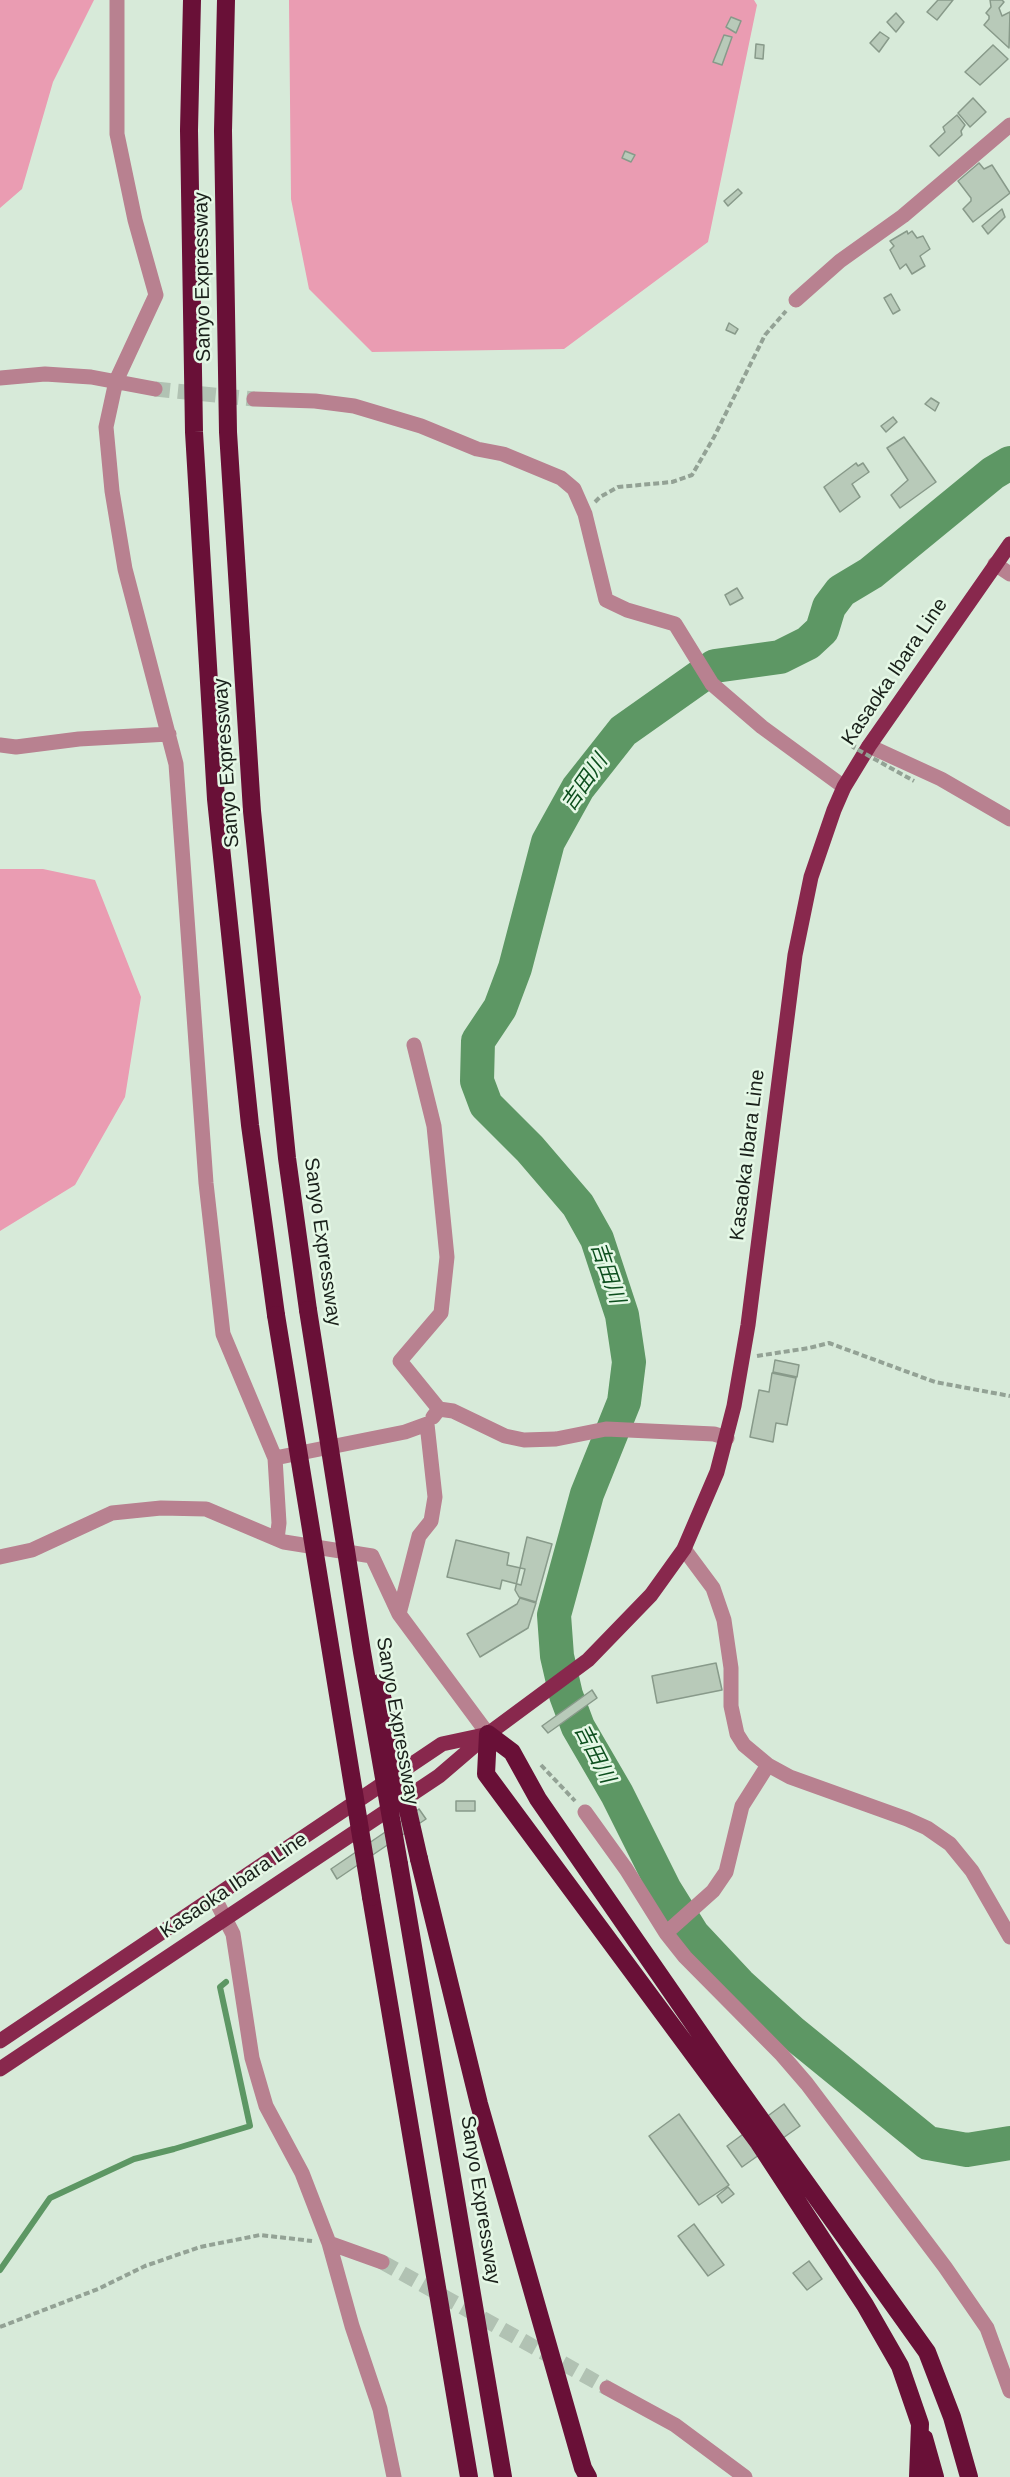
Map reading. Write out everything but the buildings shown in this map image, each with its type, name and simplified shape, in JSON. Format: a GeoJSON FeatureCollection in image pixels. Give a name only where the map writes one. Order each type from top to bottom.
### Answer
{"type":"FeatureCollection","features":[{"type":"Feature","properties":{"kind":"highway","name":"Sanyo Expressway"},"geometry":{"type":"LineString","coordinates":[[192,0],[189,130],[194,432],[216,799],[250,1125],[276,1315],[371,1897],[470,2477]]}},
{"type":"Feature","properties":{"kind":"highway","name":"Sanyo Expressway"},"geometry":{"type":"LineString","coordinates":[[226,0],[223,131],[228,432],[249,775],[287,1158],[308,1310],[341,1517],[503,2477]]}},
{"type":"Feature","properties":{"kind":"highway"},"geometry":{"type":"LineString","coordinates":[[341,1517],[419,1858],[479,2104],[583,2468],[588,2477]]}},
{"type":"Feature","properties":{"kind":"highway"},"geometry":{"type":"LineString","coordinates":[[488,1734],[512,1752],[538,1799],[717,2059],[927,2352],[952,2417],[969,2477]]}},
{"type":"Feature","properties":{"kind":"highway"},"geometry":{"type":"LineString","coordinates":[[488,1734],[486,1774],[759,2143],[866,2305],[900,2366],[935,2477]]}},
{"type":"Feature","properties":{"kind":"highway"},"geometry":{"type":"LineString","coordinates":[[952,2417],[963,2477]]}},
{"type":"Feature","properties":{"kind":"highway"},"geometry":{"type":"LineString","coordinates":[[918,2477],[920,2424]]}},
{"type":"Feature","properties":{"kind":"main road","name":"Kasaoka Ibara Line"},"geometry":{"type":"LineString","coordinates":[[0,2069],[439,1776],[488,1734],[588,1660],[651,1595],[684,1549],[706,1502],[727,1438],[743,1356],[795,955],[811,877],[834,810],[862,745],[1010,544]]}},
{"type":"Feature","properties":{"kind":"main road","name":"Kasaoka Ibara Line"},"geometry":{"type":"LineString","coordinates":[[0,2041],[442,1744],[488,1734]]}},
{"type":"Feature","properties":{"kind":"street"},"geometry":{"type":"LineString","coordinates":[[117,0],[117,134],[135,220],[156,295],[116,381],[106,427],[111,490],[126,569],[176,764],[204,1159],[223,1334],[275,1458],[278,1539]]}},
{"type":"Feature","properties":{"kind":"street"},"geometry":{"type":"LineString","coordinates":[[796,300],[840,261],[903,216],[1010,125]]}},
{"type":"Feature","properties":{"kind":"street"},"geometry":{"type":"LineString","coordinates":[[0,378],[45,374],[91,376],[155,389]]}},
{"type":"Feature","properties":{"kind":"street"},"geometry":{"type":"LineString","coordinates":[[254,399],[315,401],[354,406],[421,426],[477,449],[502,454],[561,478],[574,489],[585,514],[606,600],[627,610],[675,624],[712,684],[762,727],[844,787]]}},
{"type":"Feature","properties":{"kind":"street"},"geometry":{"type":"LineString","coordinates":[[995,564],[1010,574]]}},
{"type":"Feature","properties":{"kind":"street"},"geometry":{"type":"LineString","coordinates":[[0,745],[16,747],[79,739],[169,734]]}},
{"type":"Feature","properties":{"kind":"street"},"geometry":{"type":"LineString","coordinates":[[862,745],[941,779],[1010,819]]}},
{"type":"Feature","properties":{"kind":"street"},"geometry":{"type":"LineString","coordinates":[[414,1045],[434,1126],[447,1257],[441,1313],[400,1361],[439,1409],[467,1416],[505,1436],[524,1440],[556,1439],[606,1430],[627,1430],[714,1434],[727,1438]]}},
{"type":"Feature","properties":{"kind":"street"},"geometry":{"type":"LineString","coordinates":[[275,1458],[405,1432],[427,1424],[439,1409]]}},
{"type":"Feature","properties":{"kind":"street"},"geometry":{"type":"LineString","coordinates":[[399,1614],[418,1536],[431,1521],[435,1497],[427,1424]]}},
{"type":"Feature","properties":{"kind":"street"},"geometry":{"type":"LineString","coordinates":[[0,1557],[32,1550],[112,1513],[161,1508],[206,1509],[284,1542],[372,1556],[399,1614],[488,1734]]}},
{"type":"Feature","properties":{"kind":"street"},"geometry":{"type":"LineString","coordinates":[[684,1549],[713,1588],[723,1620],[731,1668],[731,1706],[738,1734],[748,1749],[768,1765],[790,1777],[927,1828],[950,1844],[972,1871],[1010,1937]]}},
{"type":"Feature","properties":{"kind":"street"},"geometry":{"type":"LineString","coordinates":[[669,1931],[713,1891],[726,1872],[742,1806],[768,1765]]}},
{"type":"Feature","properties":{"kind":"street"},"geometry":{"type":"LineString","coordinates":[[585,1812],[685,1957],[782,2055],[807,2084],[945,2267],[987,2328],[1010,2391]]}},
{"type":"Feature","properties":{"kind":"street"},"geometry":{"type":"LineString","coordinates":[[214,1897],[233,1934],[252,2058],[266,2106],[302,2173],[329,2243],[352,2326],[380,2409],[394,2477]]}},
{"type":"Feature","properties":{"kind":"street"},"geometry":{"type":"LineString","coordinates":[[329,2243],[382,2262]]}},
{"type":"Feature","properties":{"kind":"street"},"geometry":{"type":"LineString","coordinates":[[607,2388],[675,2425],[745,2477]]}},
{"type":"Feature","properties":{"kind":"path"},"geometry":{"type":"LineString","coordinates":[[585,514],[600,497],[618,487],[672,482],[692,475],[714,437],[765,335],[796,300]]}},
{"type":"Feature","properties":{"kind":"path"},"geometry":{"type":"LineString","coordinates":[[862,745],[853,747],[914,781]]}},
{"type":"Feature","properties":{"kind":"path"},"geometry":{"type":"LineString","coordinates":[[743,1356],[774,1354],[829,1342],[935,1382],[1010,1396]]}},
{"type":"Feature","properties":{"kind":"path"},"geometry":{"type":"LineString","coordinates":[[540,1763],[585,1812]]}},
{"type":"Feature","properties":{"kind":"path"},"geometry":{"type":"LineString","coordinates":[[0,2327],[98,2289],[145,2266],[200,2247],[261,2235],[329,2243]]}},
{"type":"Feature","properties":{"kind":"shaded area"},"geometry":{"type":"Polygon","coordinates":[[[0,0],[94,0],[53,82],[22,189],[0,208],[0,0]]]}},
{"type":"Feature","properties":{"kind":"shaded area"},"geometry":{"type":"Polygon","coordinates":[[[289,0],[754,0],[757,5],[708,242],[564,349],[372,352],[309,289],[291,199],[289,0]]]}},
{"type":"Feature","properties":{"kind":"shaded area"},"geometry":{"type":"Polygon","coordinates":[[[0,869],[43,869],[95,880],[141,997],[125,1097],[75,1185],[0,1231],[0,869]]]}},
{"type":"Feature","properties":{"kind":"waterway","name":"吉田川"},"geometry":{"type":"LineString","coordinates":[[1010,463],[993,473],[871,573],[841,591],[829,607],[822,630],[808,643],[780,657],[715,666],[623,731],[578,788],[548,842],[515,968],[500,1008],[478,1041],[477,1081],[486,1105],[530,1149],[578,1205],[597,1239],[622,1315],[629,1362],[624,1402],[587,1494],[554,1615],[557,1656],[566,1695],[578,1727],[617,1794],[665,1890],[693,1935],[739,1984],[793,2033],[928,2143],[967,2150],[1010,2143]]}},
{"type":"Feature","properties":{"kind":"waterway"},"geometry":{"type":"LineString","coordinates":[[0,2270],[50,2198],[134,2159],[250,2126],[220,1987],[226,1982]]}},
{"type":"Feature","properties":{"kind":"tunnel"},"geometry":{"type":"LineString","coordinates":[[155,389],[254,399]]}},
{"type":"Feature","properties":{"kind":"tunnel"},"geometry":{"type":"LineString","coordinates":[[382,2262],[607,2388]]}}]}
